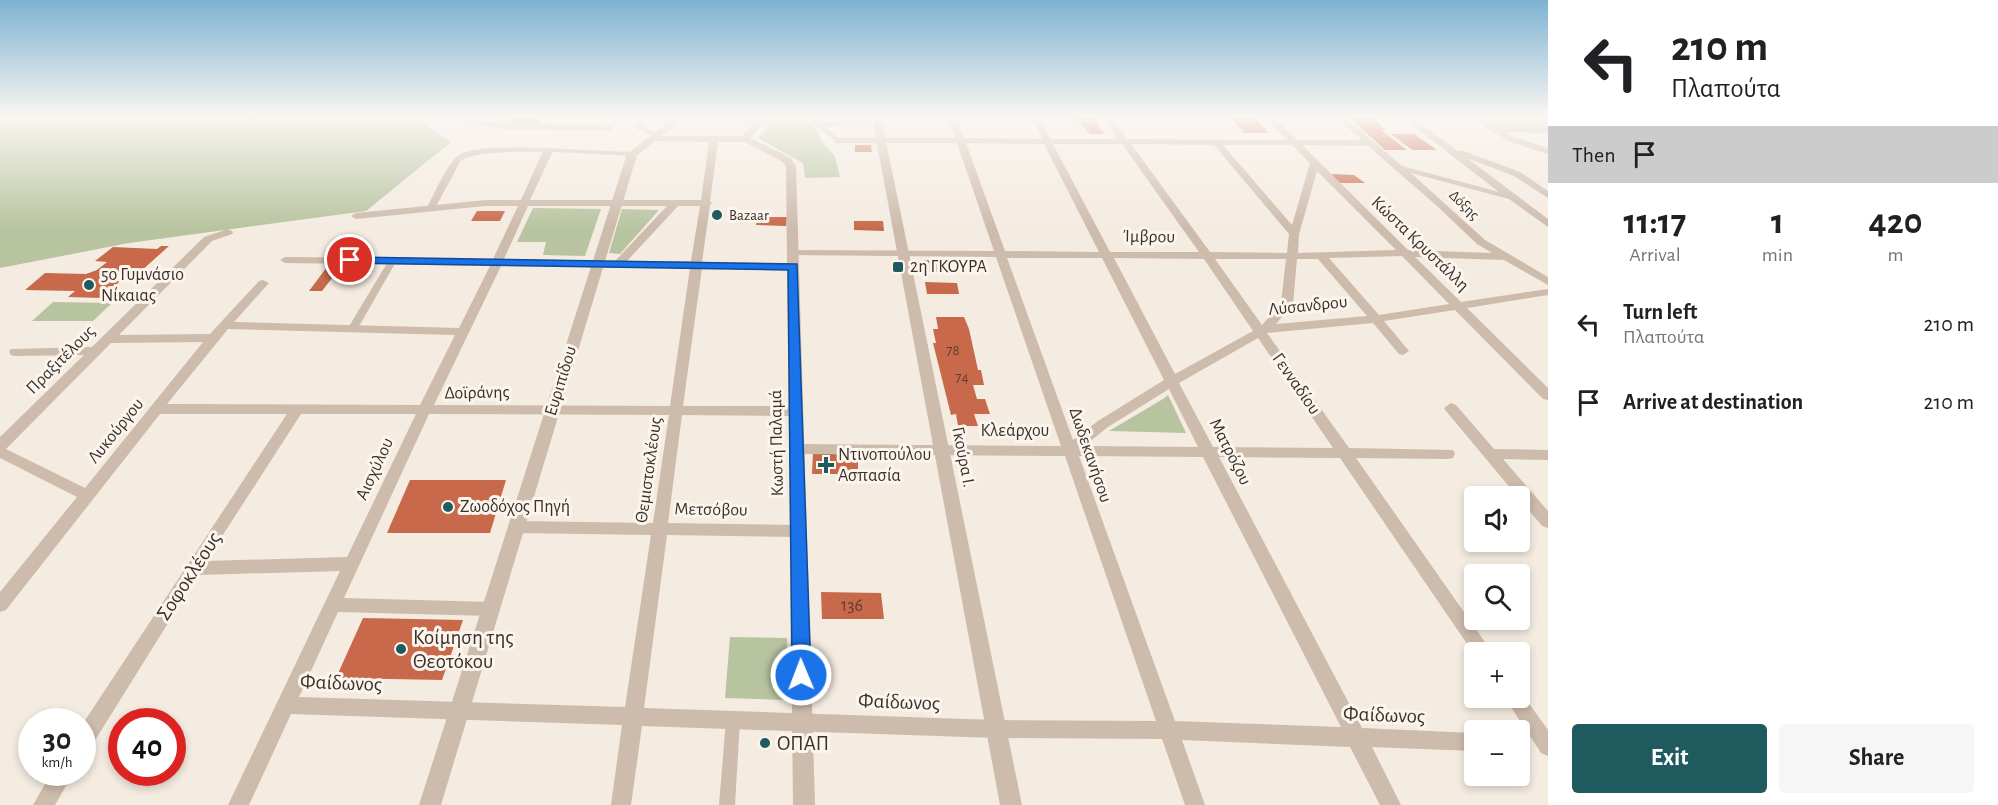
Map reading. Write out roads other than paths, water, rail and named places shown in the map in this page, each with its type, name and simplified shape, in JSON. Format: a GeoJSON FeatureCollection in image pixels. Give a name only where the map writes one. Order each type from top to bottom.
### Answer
{"type":"FeatureCollection","features":[{"type":"Feature","properties":{"kind":"street"},"geometry":{"type":"LineString","coordinates":[[430,208],[460,158],[470,155]]}},
{"type":"Feature","properties":{"kind":"street","name":"Αισχύλου"},"geometry":{"type":"LineString","coordinates":[[238,805],[546,155]]}},
{"type":"Feature","properties":{"kind":"street","name":"Ευριπίδου"},"geometry":{"type":"LineString","coordinates":[[430,805],[632,155]]}},
{"type":"Feature","properties":{"kind":"street","name":"Θεμιστοκλέους"},"geometry":{"type":"LineString","coordinates":[[621,805],[712,155]]}},
{"type":"Feature","properties":{"kind":"street","name":"Κωστή Παλαμά"},"geometry":{"type":"LineString","coordinates":[[776,155],[787,160],[791,167],[804,805]]}},
{"type":"Feature","properties":{"kind":"street","name":"Γκούρα Ι."},"geometry":{"type":"LineString","coordinates":[[884,155],[1011,805]]}},
{"type":"Feature","properties":{"kind":"street","name":"Δωδεκανήσου"},"geometry":{"type":"LineString","coordinates":[[965,155],[1195,805]]}},
{"type":"Feature","properties":{"kind":"street","name":"Ματρόζου"},"geometry":{"type":"LineString","coordinates":[[1054,155],[1391,805]]}},
{"type":"Feature","properties":{"kind":"street","name":"Γενναδίου"},"geometry":{"type":"LineString","coordinates":[[1133,155],[1263,330],[1344,453],[1476,642]]}},
{"type":"Feature","properties":{"kind":"street"},"geometry":{"type":"LineString","coordinates":[[1227,155],[1294,234]]}},
{"type":"Feature","properties":{"kind":"street","name":"Κώστα Κρυστάλλη"},"geometry":{"type":"LineString","coordinates":[[1308,155],[1548,396]]}},
{"type":"Feature","properties":{"kind":"street","name":"Δόξης"},"geometry":{"type":"LineString","coordinates":[[1383,155],[1481,242],[1548,282]]}},
{"type":"Feature","properties":{"kind":"street"},"geometry":{"type":"LineString","coordinates":[[1457,155],[1548,224]]}},
{"type":"Feature","properties":{"kind":"street"},"geometry":{"type":"LineString","coordinates":[[1465,155],[1517,174],[1548,195]]}},
{"type":"Feature","properties":{"kind":"street"},"geometry":{"type":"LineString","coordinates":[[1263,330],[1287,304],[1294,234],[1316,163]]}},
{"type":"Feature","properties":{"kind":"street"},"geometry":{"type":"LineString","coordinates":[[1399,167],[1515,199],[1548,211]]}},
{"type":"Feature","properties":{"kind":"street"},"geometry":{"type":"LineString","coordinates":[[356,216],[523,202],[707,203]]}},
{"type":"Feature","properties":{"kind":"street"},"geometry":{"type":"LineString","coordinates":[[618,264],[675,203]]}},
{"type":"Feature","properties":{"kind":"street","name":"Πραξιτέλους"},"geometry":{"type":"LineString","coordinates":[[0,446],[208,239],[228,232]]}},
{"type":"Feature","properties":{"kind":"street","name":"Ίμβρου"},"geometry":{"type":"LineString","coordinates":[[285,260],[698,265],[903,253],[1290,256],[1404,253],[1504,257]]}},
{"type":"Feature","properties":{"kind":"street"},"geometry":{"type":"LineString","coordinates":[[1320,254],[1403,351]]}},
{"type":"Feature","properties":{"kind":"street"},"geometry":{"type":"LineString","coordinates":[[353,328],[393,260]]}},
{"type":"Feature","properties":{"kind":"street","name":"Λυκούργου"},"geometry":{"type":"LineString","coordinates":[[0,605],[213,338],[263,283]]}},
{"type":"Feature","properties":{"kind":"street","name":"Λύσανδρου"},"geometry":{"type":"LineString","coordinates":[[1068,451],[1103,424],[1172,381],[1263,330],[1377,319],[1548,292]]}},
{"type":"Feature","properties":{"kind":"street"},"geometry":{"type":"LineString","coordinates":[[225,325],[464,332]]}},
{"type":"Feature","properties":{"kind":"street"},"geometry":{"type":"LineString","coordinates":[[108,339],[213,338]]}},
{"type":"Feature","properties":{"kind":"street"},"geometry":{"type":"LineString","coordinates":[[15,352],[96,351]]}},
{"type":"Feature","properties":{"kind":"street"},"geometry":{"type":"LineString","coordinates":[[1451,408],[1548,522]]}},
{"type":"Feature","properties":{"kind":"street","name":"Δοϊράνης"},"geometry":{"type":"LineString","coordinates":[[158,409],[796,411]]}},
{"type":"Feature","properties":{"kind":"street","name":"Σοφοκλέους"},"geometry":{"type":"LineString","coordinates":[[96,721],[297,410]]}},
{"type":"Feature","properties":{"kind":"street","name":"Κλεάρχου"},"geometry":{"type":"LineString","coordinates":[[797,449],[1448,454]]}},
{"type":"Feature","properties":{"kind":"street"},"geometry":{"type":"LineString","coordinates":[[0,452],[88,496]]}},
{"type":"Feature","properties":{"kind":"street"},"geometry":{"type":"LineString","coordinates":[[1490,454],[1548,455]]}},
{"type":"Feature","properties":{"kind":"street","name":"Μετσόβου"},"geometry":{"type":"LineString","coordinates":[[516,527],[799,531]]}},
{"type":"Feature","properties":{"kind":"street"},"geometry":{"type":"LineString","coordinates":[[193,568],[352,564]]}},
{"type":"Feature","properties":{"kind":"street"},"geometry":{"type":"LineString","coordinates":[[332,605],[490,609]]}},
{"type":"Feature","properties":{"kind":"street","name":"Φαίδωνος"},"geometry":{"type":"LineString","coordinates":[[285,705],[996,729],[1168,730],[1464,742]]}},
{"type":"Feature","properties":{"kind":"street"},"geometry":{"type":"LineString","coordinates":[[1521,708],[1547,744]]}},
{"type":"Feature","properties":{"kind":"street"},"geometry":{"type":"LineString","coordinates":[[727,805],[733,720]]}},
{"type":"Feature","properties":{"kind":"street"},"geometry":{"type":"LineString","coordinates":[[43,805],[55,786]]}},
{"type":"Feature","properties":{"kind":"place","name":"Bazaar"},"geometry":{"type":"Point","coordinates":[717,215]}},
{"type":"Feature","properties":{"kind":"place","name":"2η ΓΚΟΥΡΑ"},"geometry":{"type":"Point","coordinates":[898,267]}},
{"type":"Feature","properties":{"kind":"place","name":"5o Γυμνάσιο Νίκαιας"},"geometry":{"type":"Point","coordinates":[89,285]}},
{"type":"Feature","properties":{"kind":"place","name":"Ντινοπούλου Ασπασία"},"geometry":{"type":"Point","coordinates":[826,465]}},
{"type":"Feature","properties":{"kind":"place","name":"Ζωοδόχος Πηγή"},"geometry":{"type":"Point","coordinates":[448,507]}},
{"type":"Feature","properties":{"kind":"place","name":"Κοίμηση της Θεοτόκου"},"geometry":{"type":"Point","coordinates":[401,649]}},
{"type":"Feature","properties":{"kind":"place","name":"ΟΠΑΠ"},"geometry":{"type":"Point","coordinates":[765,743]}}]}
